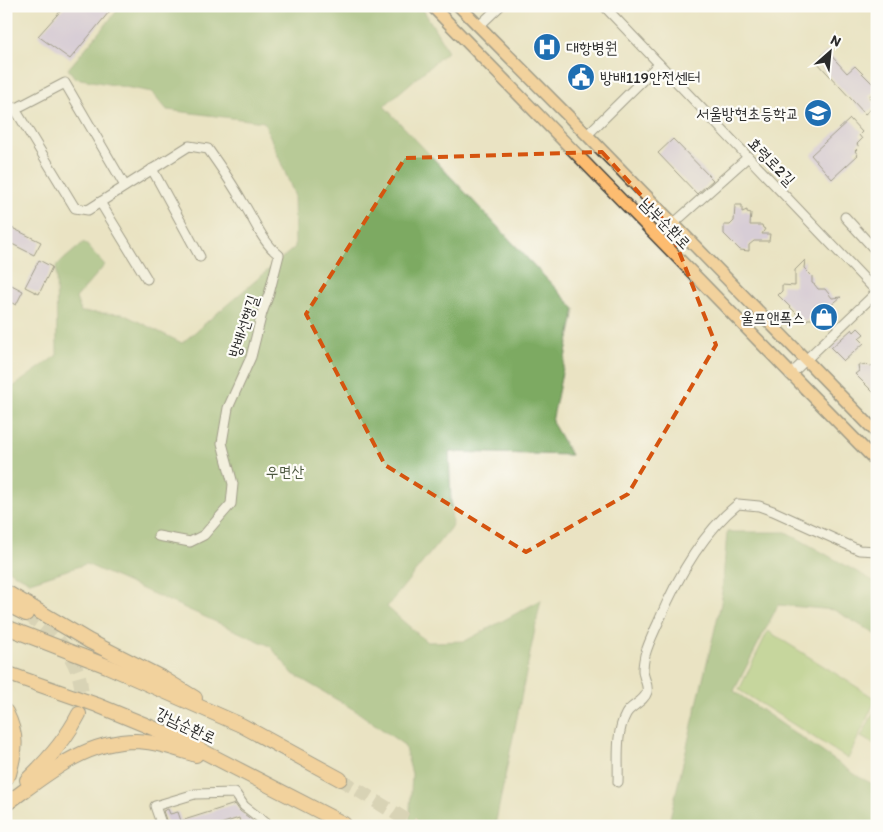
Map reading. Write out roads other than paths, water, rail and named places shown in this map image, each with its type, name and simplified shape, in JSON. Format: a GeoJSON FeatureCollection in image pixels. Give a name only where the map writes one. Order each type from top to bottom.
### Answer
{"type":"FeatureCollection","features":[{"type":"Feature","properties":{"kind":"highway"},"geometry":{"type":"LineString","coordinates":[[6,592],[89,640],[164,679],[241,725]]}},
{"type":"Feature","properties":{"kind":"highway"},"geometry":{"type":"LineString","coordinates":[[6,604],[26,614]]}},
{"type":"Feature","properties":{"kind":"highway","name":"강남순환로"},"geometry":{"type":"LineString","coordinates":[[6,627],[108,666],[241,725],[340,779]]}},
{"type":"Feature","properties":{"kind":"highway","name":"강남순환로"},"geometry":{"type":"LineString","coordinates":[[6,673],[96,705],[177,738],[344,824]]}},
{"type":"Feature","properties":{"kind":"highway"},"geometry":{"type":"LineString","coordinates":[[6,712],[14,731],[16,744],[9,774],[6,778]]}},
{"type":"Feature","properties":{"kind":"highway"},"geometry":{"type":"LineString","coordinates":[[6,799],[52,756],[71,731],[79,714]]}},
{"type":"Feature","properties":{"kind":"highway"},"geometry":{"type":"LineString","coordinates":[[6,804],[68,760],[99,746],[137,741],[162,745],[232,766]]}},
{"type":"Feature","properties":{"kind":"main road","name":"남부순환로"},"geometry":{"type":"LineString","coordinates":[[432,6],[790,375],[877,462]]}},
{"type":"Feature","properties":{"kind":"main road","name":"남부순환로"},"geometry":{"type":"LineString","coordinates":[[459,6],[877,433]]}},
{"type":"Feature","properties":{"kind":"main road"},"geometry":{"type":"LineString","coordinates":[[762,346],[774,348],[777,342],[776,330]]}},
{"type":"Feature","properties":{"kind":"main road"},"geometry":{"type":"LineString","coordinates":[[832,418],[831,404],[838,400],[848,404]]}},
{"type":"Feature","properties":{"kind":"street"},"geometry":{"type":"LineString","coordinates":[[479,26],[500,6]]}},
{"type":"Feature","properties":{"kind":"street","name":"효령로2길"},"geometry":{"type":"LineString","coordinates":[[604,6],[877,292]]}},
{"type":"Feature","properties":{"kind":"street"},"geometry":{"type":"LineString","coordinates":[[587,135],[659,64]]}},
{"type":"Feature","properties":{"kind":"street"},"geometry":{"type":"LineString","coordinates":[[15,109],[65,83],[125,186]]}},
{"type":"Feature","properties":{"kind":"street","name":"방배선행길"},"geometry":{"type":"LineString","coordinates":[[6,101],[15,109],[75,208],[88,210],[189,146],[208,149],[243,202],[256,226],[273,251],[279,256],[251,357],[228,408],[222,443],[233,484],[231,504],[204,535],[190,542],[158,536]]}},
{"type":"Feature","properties":{"kind":"street"},"geometry":{"type":"LineString","coordinates":[[674,224],[748,157]]}},
{"type":"Feature","properties":{"kind":"street"},"geometry":{"type":"LineString","coordinates":[[152,169],[200,257]]}},
{"type":"Feature","properties":{"kind":"street"},"geometry":{"type":"LineString","coordinates":[[100,202],[147,279]]}},
{"type":"Feature","properties":{"kind":"street"},"geometry":{"type":"LineString","coordinates":[[845,217],[877,252]]}},
{"type":"Feature","properties":{"kind":"street"},"geometry":{"type":"LineString","coordinates":[[790,375],[877,292]]}},
{"type":"Feature","properties":{"kind":"street"},"geometry":{"type":"LineString","coordinates":[[618,782],[620,732],[628,712],[644,698],[647,692],[643,672],[648,646],[670,594],[694,555],[725,514],[738,504],[759,506],[859,550],[877,551]]}},
{"type":"Feature","properties":{"kind":"street"},"geometry":{"type":"LineString","coordinates":[[162,826],[155,806],[195,794],[235,793],[244,806],[270,826]]}},
{"type":"Feature","properties":{"kind":"tunnel"},"geometry":{"type":"LineString","coordinates":[[26,614],[50,632],[69,654],[76,667],[80,681],[82,695],[80,710]]}},
{"type":"Feature","properties":{"kind":"tunnel"},"geometry":{"type":"LineString","coordinates":[[340,779],[416,826]]}},
{"type":"Feature","properties":{"kind":"place","name":"대항병원"},"geometry":{"type":"Point","coordinates":[547,47]}},
{"type":"Feature","properties":{"kind":"place","name":"방배119안전센터"},"geometry":{"type":"Point","coordinates":[581,77]}},
{"type":"Feature","properties":{"kind":"place","name":"서울방현초등학교"},"geometry":{"type":"Point","coordinates":[818,113]}},
{"type":"Feature","properties":{"kind":"place","name":"울프앤폭스"},"geometry":{"type":"Point","coordinates":[824,317]}},
{"type":"Feature","properties":{"kind":"park label","name":"우면산"},"geometry":{"type":"Point","coordinates":[285,471]}}]}
